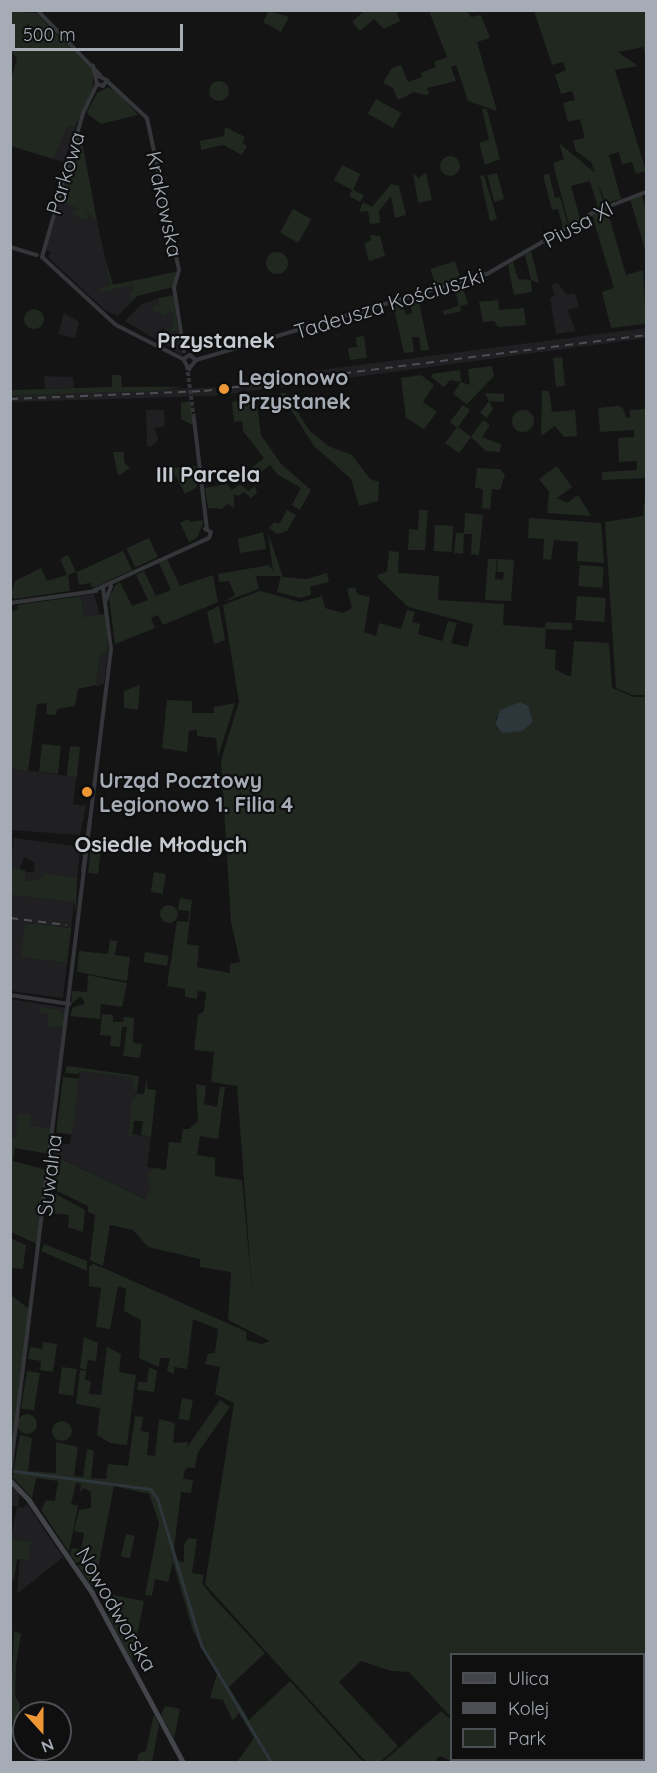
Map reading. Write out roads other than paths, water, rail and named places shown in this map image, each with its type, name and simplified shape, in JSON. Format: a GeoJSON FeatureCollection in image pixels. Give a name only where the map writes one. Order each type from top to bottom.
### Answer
{"type":"FeatureCollection","features":[{"type":"Feature","properties":{"kind":"main road","name":"Nowodworska"},"geometry":{"type":"LineString","coordinates":[[10,1480],[29,1500],[92,1592],[183,1762]]}},
{"type":"Feature","properties":{"kind":"street"},"geometry":{"type":"LineString","coordinates":[[37,10],[93,65],[106,83],[98,85],[99,75]]}},
{"type":"Feature","properties":{"kind":"street","name":"Krakowska"},"geometry":{"type":"LineString","coordinates":[[106,83],[120,91],[146,116],[179,270],[175,291],[184,351]]}},
{"type":"Feature","properties":{"kind":"street","name":"Parkowa"},"geometry":{"type":"LineString","coordinates":[[40,255],[83,114],[98,85]]}},
{"type":"Feature","properties":{"kind":"street","name":"Piusa XI"},"geometry":{"type":"LineString","coordinates":[[511,261],[594,212],[646,192]]}},
{"type":"Feature","properties":{"kind":"street"},"geometry":{"type":"LineString","coordinates":[[10,247],[40,255],[104,314],[183,359],[189,369],[196,360],[190,355],[183,359]]}},
{"type":"Feature","properties":{"kind":"street","name":"Tadeusza Kościuszki"},"geometry":{"type":"LineString","coordinates":[[196,360],[487,274],[511,261]]}},
{"type":"Feature","properties":{"kind":"street"},"geometry":{"type":"LineString","coordinates":[[195,420],[206,519],[203,537]]}},
{"type":"Feature","properties":{"kind":"street"},"geometry":{"type":"LineString","coordinates":[[10,603],[106,589],[117,580],[211,535],[206,529]]}},
{"type":"Feature","properties":{"kind":"street","name":"Suwalna"},"geometry":{"type":"LineString","coordinates":[[10,1474],[111,649],[106,589]]}},
{"type":"Feature","properties":{"kind":"street"},"geometry":{"type":"LineString","coordinates":[[10,995],[69,1004]]}},
{"type":"Feature","properties":{"kind":"waterway"},"geometry":{"type":"LineString","coordinates":[[14,1471],[150,1489],[157,1498],[201,1645],[271,1762]]}},
{"type":"Feature","properties":{"kind":"tunnel"},"geometry":{"type":"LineString","coordinates":[[187,366],[194,419]]}},
{"type":"Feature","properties":{"kind":"railway"},"geometry":{"type":"LineString","coordinates":[[10,399],[204,391],[646,335]]}},
{"type":"Feature","properties":{"kind":"railway"},"geometry":{"type":"LineString","coordinates":[[10,918],[67,925]]}},
{"type":"Feature","properties":{"kind":"place","name":"Legionowo Przystanek"},"geometry":{"type":"Point","coordinates":[224,389]}},
{"type":"Feature","properties":{"kind":"place","name":"Urząd Pocztowy Legionowo 1. Filia 4"},"geometry":{"type":"Point","coordinates":[87,792]}},
{"type":"Feature","properties":{"kind":"district","name":"Przystanek"},"geometry":{"type":"Point","coordinates":[216,341]}},
{"type":"Feature","properties":{"kind":"district","name":"III Parcela"},"geometry":{"type":"Point","coordinates":[208,475]}},
{"type":"Feature","properties":{"kind":"district","name":"Osiedle Młodych"},"geometry":{"type":"Point","coordinates":[161,845]}}]}
